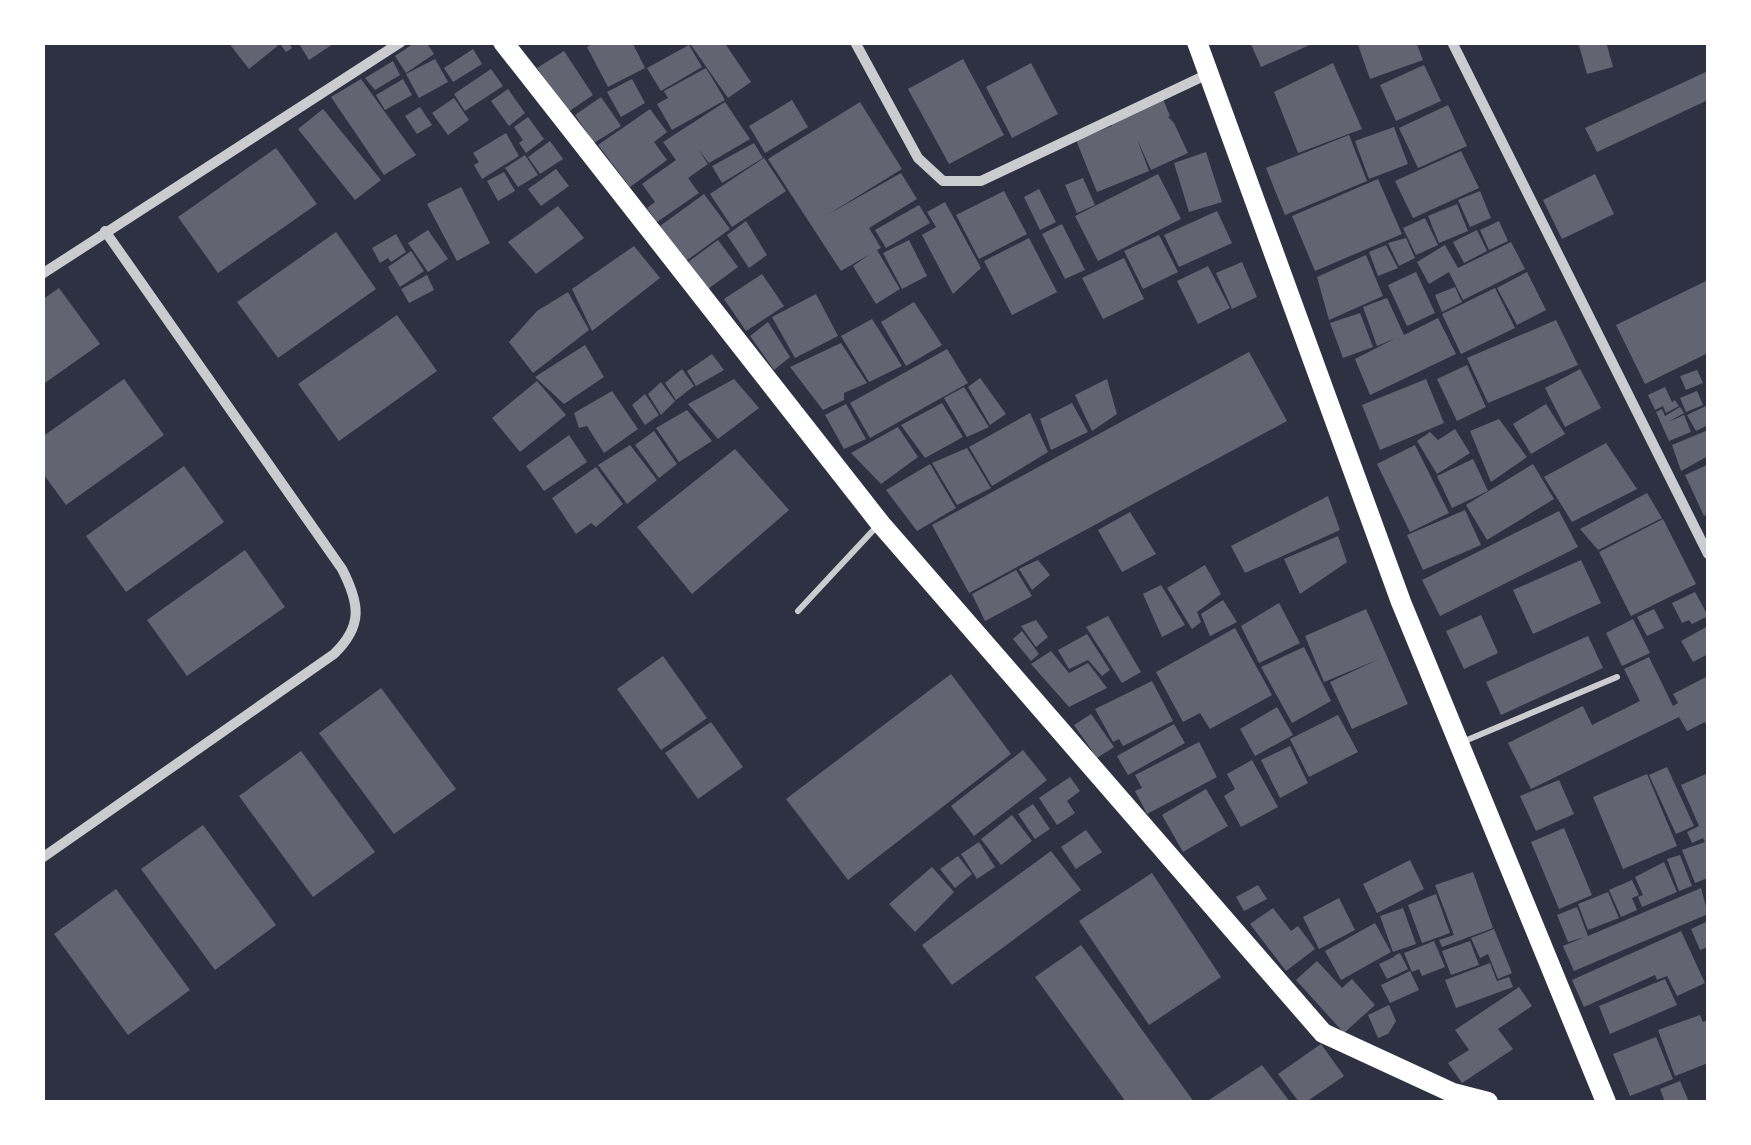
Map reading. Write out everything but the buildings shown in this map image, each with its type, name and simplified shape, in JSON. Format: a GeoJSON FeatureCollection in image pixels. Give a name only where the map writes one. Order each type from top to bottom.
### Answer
{"type":"FeatureCollection","features":[{"type":"Feature","properties":{"kind":"main road"},"geometry":{"type":"LineString","coordinates":[[503,42],[880,523],[1323,1034],[1453,1093],[1488,1102]]}},
{"type":"Feature","properties":{"kind":"main road"},"geometry":{"type":"LineString","coordinates":[[1198,42],[1401,602],[1606,1102]]}},
{"type":"Feature","properties":{"kind":"street"},"geometry":{"type":"LineString","coordinates":[[42,274],[401,42]]}},
{"type":"Feature","properties":{"kind":"street"},"geometry":{"type":"LineString","coordinates":[[855,42],[918,158],[943,181],[981,181],[1209,73]]}},
{"type":"Feature","properties":{"kind":"street"},"geometry":{"type":"LineString","coordinates":[[1452,42],[1503,151],[1708,554]]}},
{"type":"Feature","properties":{"kind":"street"},"geometry":{"type":"LineString","coordinates":[[42,858],[334,654],[350,638],[357,617],[352,589],[342,569],[106,231]]}},
{"type":"Feature","properties":{"kind":"lane"},"geometry":{"type":"LineString","coordinates":[[798,611],[880,523]]}},
{"type":"Feature","properties":{"kind":"lane"},"geometry":{"type":"LineString","coordinates":[[1459,744],[1618,677]]}}]}
